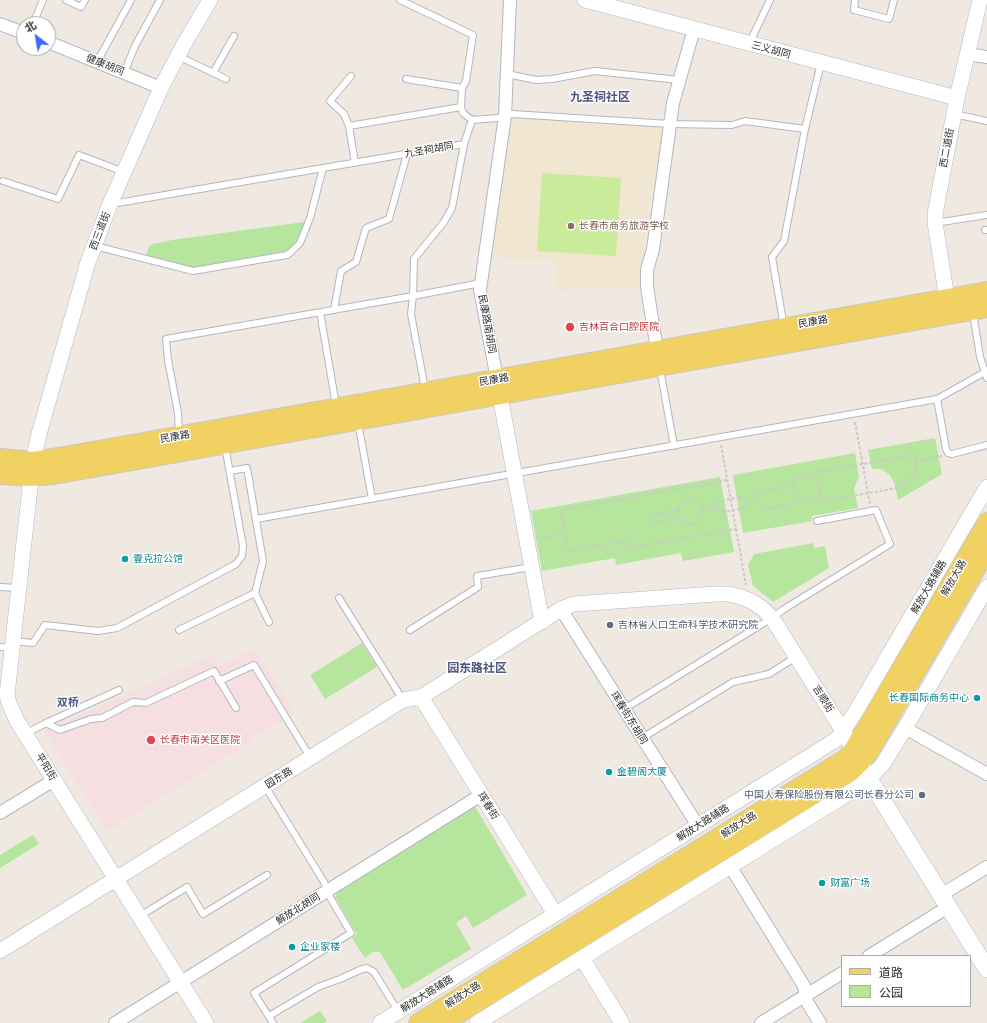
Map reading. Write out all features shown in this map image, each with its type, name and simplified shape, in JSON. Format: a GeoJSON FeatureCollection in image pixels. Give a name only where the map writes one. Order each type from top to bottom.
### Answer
{"type":"FeatureCollection","features":[{"type":"Feature","properties":{"kind":"main road","name":"民康路"},"geometry":{"type":"LineString","coordinates":[[659,359],[784,328],[987,291]]}},
{"type":"Feature","properties":{"kind":"main road","name":"民康路"},"geometry":{"type":"LineString","coordinates":[[0,458],[54,476],[358,421],[498,387],[659,359],[980,310]]}},
{"type":"Feature","properties":{"kind":"main road","name":"民康路"},"geometry":{"type":"LineString","coordinates":[[0,475],[179,436],[426,392],[498,387]]}},
{"type":"Feature","properties":{"kind":"main road","name":"解放大路"},"geometry":{"type":"LineString","coordinates":[[444,1023],[845,775],[857,757],[987,522]]}},
{"type":"Feature","properties":{"kind":"main road","name":"解放大路"},"geometry":{"type":"LineString","coordinates":[[418,1023],[838,764],[869,752],[987,550]]}},
{"type":"Feature","properties":{"kind":"main road","name":"吉顺街"},"geometry":{"type":"LineString","coordinates":[[857,757],[869,779],[945,901],[980,952],[987,969]]}},
{"type":"Feature","properties":{"kind":"street","name":"西三道街"},"geometry":{"type":"LineString","coordinates":[[32,469],[39,434],[88,262],[94,246],[110,204],[161,88],[210,0]]}},
{"type":"Feature","properties":{"kind":"street","name":"民康路南胡同"},"geometry":{"type":"LineString","coordinates":[[510,0],[505,116],[480,290],[542,622]]}},
{"type":"Feature","properties":{"kind":"street","name":"三义胡同"},"geometry":{"type":"LineString","coordinates":[[585,0],[957,98]]}},
{"type":"Feature","properties":{"kind":"street","name":"西二道街"},"geometry":{"type":"LineString","coordinates":[[947,299],[935,223],[937,202],[957,98],[980,0]]}},
{"type":"Feature","properties":{"kind":"street"},"geometry":{"type":"LineString","coordinates":[[0,24],[16,30]]}},
{"type":"Feature","properties":{"kind":"street"},"geometry":{"type":"LineString","coordinates":[[659,359],[647,287],[647,270],[653,248],[673,103],[694,29]]}},
{"type":"Feature","properties":{"kind":"street","name":"健康胡同"},"geometry":{"type":"LineString","coordinates":[[56,45],[161,88]]}},
{"type":"Feature","properties":{"kind":"street"},"geometry":{"type":"LineString","coordinates":[[967,54],[987,57]]}},
{"type":"Feature","properties":{"kind":"street","name":"平阳街"},"geometry":{"type":"LineString","coordinates":[[32,469],[19,588],[8,645],[7,695],[12,712],[181,982],[205,1023]]}},
{"type":"Feature","properties":{"kind":"street","name":"解放大路辅路"},"geometry":{"type":"LineString","coordinates":[[380,1023],[834,741],[843,731],[987,487]]}},
{"type":"Feature","properties":{"kind":"street"},"geometry":{"type":"LineString","coordinates":[[477,1023],[869,779],[883,764],[987,587]]}},
{"type":"Feature","properties":{"kind":"street","name":"吉顺街"},"geometry":{"type":"LineString","coordinates":[[561,610],[574,604],[716,594],[729,594],[748,600],[762,608],[772,618],[843,731],[857,757]]}},
{"type":"Feature","properties":{"kind":"street","name":"园东路"},"geometry":{"type":"LineString","coordinates":[[0,951],[404,700],[421,697],[561,610]]}},
{"type":"Feature","properties":{"kind":"street","name":"珲春街东胡同"},"geometry":{"type":"LineString","coordinates":[[561,610],[698,826]]}},
{"type":"Feature","properties":{"kind":"street","name":"珲春街"},"geometry":{"type":"LineString","coordinates":[[421,697],[555,914]]}},
{"type":"Feature","properties":{"kind":"street"},"geometry":{"type":"LineString","coordinates":[[905,728],[987,774]]}},
{"type":"Feature","properties":{"kind":"street"},"geometry":{"type":"LineString","coordinates":[[0,812],[54,780]]}},
{"type":"Feature","properties":{"kind":"street","name":"解放北胡同"},"geometry":{"type":"LineString","coordinates":[[115,1023],[481,795]]}},
{"type":"Feature","properties":{"kind":"street"},"geometry":{"type":"LineString","coordinates":[[730,866],[804,986],[807,1002],[820,1023]]}},
{"type":"Feature","properties":{"kind":"street"},"geometry":{"type":"LineString","coordinates":[[870,955],[945,901],[987,867]]}},
{"type":"Feature","properties":{"kind":"street"},"geometry":{"type":"LineString","coordinates":[[582,958],[622,1023]]}},
{"type":"Feature","properties":{"kind":"street"},"geometry":{"type":"LineString","coordinates":[[761,1023],[841,974]]}},
{"type":"Feature","properties":{"kind":"lane"},"geometry":{"type":"LineString","coordinates":[[36,16],[43,0]]}},
{"type":"Feature","properties":{"kind":"lane"},"geometry":{"type":"LineString","coordinates":[[66,0],[81,7],[85,0]]}},
{"type":"Feature","properties":{"kind":"lane"},"geometry":{"type":"LineString","coordinates":[[98,62],[131,0]]}},
{"type":"Feature","properties":{"kind":"lane"},"geometry":{"type":"LineString","coordinates":[[124,73],[135,46],[160,0]]}},
{"type":"Feature","properties":{"kind":"lane"},"geometry":{"type":"LineString","coordinates":[[400,0],[473,35],[466,81],[462,88],[461,107],[463,113],[472,120],[512,114],[670,124],[732,125],[746,121],[805,129]]}},
{"type":"Feature","properties":{"kind":"lane"},"geometry":{"type":"LineString","coordinates":[[749,44],[770,0]]}},
{"type":"Feature","properties":{"kind":"lane"},"geometry":{"type":"LineString","coordinates":[[854,0],[854,10],[889,19],[894,0]]}},
{"type":"Feature","properties":{"kind":"lane"},"geometry":{"type":"LineString","coordinates":[[213,73],[234,36]]}},
{"type":"Feature","properties":{"kind":"lane"},"geometry":{"type":"LineString","coordinates":[[178,56],[226,79]]}},
{"type":"Feature","properties":{"kind":"lane"},"geometry":{"type":"LineString","coordinates":[[784,328],[772,257],[784,241],[805,129],[821,63]]}},
{"type":"Feature","properties":{"kind":"lane"},"geometry":{"type":"LineString","coordinates":[[507,74],[536,80],[552,79],[595,71],[679,80]]}},
{"type":"Feature","properties":{"kind":"lane"},"geometry":{"type":"LineString","coordinates":[[351,76],[330,101],[344,114],[349,126],[355,163]]}},
{"type":"Feature","properties":{"kind":"lane"},"geometry":{"type":"LineString","coordinates":[[406,79],[462,88]]}},
{"type":"Feature","properties":{"kind":"lane"},"geometry":{"type":"LineString","coordinates":[[349,126],[461,107]]}},
{"type":"Feature","properties":{"kind":"lane"},"geometry":{"type":"LineString","coordinates":[[954,114],[987,121]]}},
{"type":"Feature","properties":{"kind":"lane","name":"九圣祠胡同"},"geometry":{"type":"LineString","coordinates":[[110,204],[464,144],[472,120]]}},
{"type":"Feature","properties":{"kind":"lane"},"geometry":{"type":"LineString","coordinates":[[426,392],[411,314],[414,259],[444,222],[452,208],[464,144]]}},
{"type":"Feature","properties":{"kind":"lane"},"geometry":{"type":"LineString","coordinates":[[334,310],[341,271],[356,262],[366,228],[389,219],[407,154]]}},
{"type":"Feature","properties":{"kind":"lane"},"geometry":{"type":"LineString","coordinates":[[3,181],[58,199],[79,155],[124,173]]}},
{"type":"Feature","properties":{"kind":"lane"},"geometry":{"type":"LineString","coordinates":[[94,246],[194,271],[287,255],[300,243],[310,218],[323,168]]}},
{"type":"Feature","properties":{"kind":"lane"},"geometry":{"type":"LineString","coordinates":[[935,223],[987,215]]}},
{"type":"Feature","properties":{"kind":"lane"},"geometry":{"type":"LineString","coordinates":[[179,436],[178,413],[168,360],[166,339],[481,283]]}},
{"type":"Feature","properties":{"kind":"lane"},"geometry":{"type":"LineString","coordinates":[[980,310],[980,358],[987,378]]}},
{"type":"Feature","properties":{"kind":"lane"},"geometry":{"type":"LineString","coordinates":[[320,312],[336,408]]}},
{"type":"Feature","properties":{"kind":"lane"},"geometry":{"type":"LineString","coordinates":[[659,359],[674,446]]}},
{"type":"Feature","properties":{"kind":"lane"},"geometry":{"type":"LineString","coordinates":[[256,519],[937,400],[985,372]]}},
{"type":"Feature","properties":{"kind":"lane"},"geometry":{"type":"LineString","coordinates":[[937,400],[948,453],[952,454],[987,445]]}},
{"type":"Feature","properties":{"kind":"lane"},"geometry":{"type":"LineString","coordinates":[[358,421],[372,499]]}},
{"type":"Feature","properties":{"kind":"lane"},"geometry":{"type":"LineString","coordinates":[[8,645],[34,643],[45,625],[98,631],[117,628],[236,564],[242,556],[243,546],[225,445]]}},
{"type":"Feature","properties":{"kind":"lane"},"geometry":{"type":"LineString","coordinates":[[230,472],[247,468],[263,561],[255,593],[269,622]]}},
{"type":"Feature","properties":{"kind":"lane"},"geometry":{"type":"LineString","coordinates":[[624,709],[890,544],[876,510],[816,521]]}},
{"type":"Feature","properties":{"kind":"lane"},"geometry":{"type":"LineString","coordinates":[[410,630],[478,587],[477,576],[532,567]]}},
{"type":"Feature","properties":{"kind":"lane"},"geometry":{"type":"LineString","coordinates":[[0,587],[19,588]]}},
{"type":"Feature","properties":{"kind":"lane"},"geometry":{"type":"LineString","coordinates":[[179,630],[255,593]]}},
{"type":"Feature","properties":{"kind":"lane"},"geometry":{"type":"LineString","coordinates":[[339,598],[404,700]]}},
{"type":"Feature","properties":{"kind":"lane"},"geometry":{"type":"LineString","coordinates":[[642,738],[733,682],[769,674],[796,657]]}},
{"type":"Feature","properties":{"kind":"lane"},"geometry":{"type":"LineString","coordinates":[[219,681],[254,665],[310,758]]}},
{"type":"Feature","properties":{"kind":"lane"},"geometry":{"type":"LineString","coordinates":[[46,723],[60,730],[91,719],[102,718],[133,702],[146,703],[214,671],[236,708]]}},
{"type":"Feature","properties":{"kind":"lane"},"geometry":{"type":"LineString","coordinates":[[25,734],[119,690]]}},
{"type":"Feature","properties":{"kind":"lane"},"geometry":{"type":"LineString","coordinates":[[265,786],[324,882],[331,899],[351,933],[254,993],[273,1023]]}},
{"type":"Feature","properties":{"kind":"lane"},"geometry":{"type":"LineString","coordinates":[[140,916],[187,887],[203,914],[267,875]]}},
{"type":"Feature","properties":{"kind":"lane"},"geometry":{"type":"LineString","coordinates":[[269,1016],[318,987],[340,979],[362,968],[367,968],[374,972],[398,1011]]}},
{"type":"Feature","properties":{"kind":"path"},"geometry":{"type":"LineString","coordinates":[[854,414],[871,511]]}},
{"type":"Feature","properties":{"kind":"path"},"geometry":{"type":"LineString","coordinates":[[720,438],[748,600]]}},
{"type":"Feature","properties":{"kind":"path"},"geometry":{"type":"LineString","coordinates":[[915,461],[940,457],[948,453]]}},
{"type":"Feature","properties":{"kind":"path"},"geometry":{"type":"LineString","coordinates":[[814,478],[816,472],[914,455],[918,474],[897,488],[824,501],[818,497]]}},
{"type":"Feature","properties":{"kind":"path"},"geometry":{"type":"LineString","coordinates":[[806,476],[814,478],[820,488],[818,497],[810,502],[801,500],[770,508],[762,506],[757,500],[758,496],[763,491],[795,485],[801,478],[806,476]]}},
{"type":"Feature","properties":{"kind":"path"},"geometry":{"type":"LineString","coordinates":[[728,480],[561,510],[568,551],[627,541],[628,548],[736,529]]}},
{"type":"Feature","properties":{"kind":"path"},"geometry":{"type":"LineString","coordinates":[[795,485],[796,494],[801,500]]}},
{"type":"Feature","properties":{"kind":"path"},"geometry":{"type":"LineString","coordinates":[[717,507],[719,501],[730,498],[742,497],[746,502]]}},
{"type":"Feature","properties":{"kind":"path"},"geometry":{"type":"LineString","coordinates":[[690,499],[698,502],[702,510],[701,518],[695,523],[688,524],[680,518],[678,510],[681,503],[690,499]]}},
{"type":"Feature","properties":{"kind":"path"},"geometry":{"type":"LineString","coordinates":[[746,502],[757,500]]}},
{"type":"Feature","properties":{"kind":"path"},"geometry":{"type":"LineString","coordinates":[[717,507],[721,512],[733,511],[744,508],[746,502]]}},
{"type":"Feature","properties":{"kind":"path"},"geometry":{"type":"LineString","coordinates":[[702,510],[717,507]]}},
{"type":"Feature","properties":{"kind":"path"},"geometry":{"type":"LineString","coordinates":[[678,510],[652,515],[654,523],[680,518]]}},
{"type":"Feature","properties":{"kind":"path"},"geometry":{"type":"LineString","coordinates":[[527,541],[565,534]]}},
{"type":"Feature","properties":{"kind":"shaded area","name":"长春市商务旅游学校"},"geometry":{"type":"Polygon","coordinates":[[[508,117],[663,127],[655,188],[652,188],[639,289],[554,290],[555,262],[493,257],[497,194],[508,117]]]}},
{"type":"Feature","properties":{"kind":"shaded area","name":"长春市南关区医院"},"geometry":{"type":"Polygon","coordinates":[[[255,649],[295,713],[252,739],[253,741],[107,831],[44,731],[212,655],[219,666],[255,649]]]}},
{"type":"Feature","properties":{"kind":"green space"},"geometry":{"type":"Polygon","coordinates":[[[542,173],[621,178],[616,256],[537,251],[542,173]]]}},
{"type":"Feature","properties":{"kind":"green space"},"geometry":{"type":"Polygon","coordinates":[[[304,222],[298,242],[286,252],[195,268],[146,256],[149,246],[153,244],[172,240],[304,222]]]}},
{"type":"Feature","properties":{"kind":"green space"},"geometry":{"type":"Polygon","coordinates":[[[935,438],[942,474],[898,500],[895,485],[890,475],[881,469],[872,469],[868,450],[935,438]]]}},
{"type":"Feature","properties":{"kind":"green space"},"geometry":{"type":"Polygon","coordinates":[[[855,453],[859,477],[854,488],[858,508],[812,516],[812,521],[743,533],[733,475],[855,453]]]}},
{"type":"Feature","properties":{"kind":"green space"},"geometry":{"type":"Polygon","coordinates":[[[720,477],[734,552],[683,561],[681,553],[616,565],[615,558],[542,571],[531,511],[720,477]]]}},
{"type":"Feature","properties":{"kind":"green space"},"geometry":{"type":"Polygon","coordinates":[[[813,543],[814,548],[825,546],[829,568],[773,602],[753,586],[748,565],[754,554],[813,543]]]}},
{"type":"Feature","properties":{"kind":"green space"},"geometry":{"type":"Polygon","coordinates":[[[362,643],[377,667],[325,699],[310,675],[362,643]]]}},
{"type":"Feature","properties":{"kind":"green space"},"geometry":{"type":"Polygon","coordinates":[[[475,806],[527,895],[473,928],[466,916],[456,923],[471,949],[403,990],[380,952],[373,952],[365,958],[352,938],[357,934],[335,897],[337,893],[475,806]]]}},
{"type":"Feature","properties":{"kind":"green space"},"geometry":{"type":"Polygon","coordinates":[[[33,835],[39,844],[0,868],[0,855],[33,835]]]}},
{"type":"Feature","properties":{"kind":"green space"},"geometry":{"type":"Polygon","coordinates":[[[320,1011],[327,1021],[324,1023],[300,1023],[320,1011]]]}},
{"type":"Feature","properties":{"kind":"place","name":"长春市商务旅游学校"},"geometry":{"type":"Point","coordinates":[571,226]}},
{"type":"Feature","properties":{"kind":"place","name":"吉林百合口腔医院"},"geometry":{"type":"Point","coordinates":[570,327]}},
{"type":"Feature","properties":{"kind":"place","name":"壹克拉公馆"},"geometry":{"type":"Point","coordinates":[125,559]}},
{"type":"Feature","properties":{"kind":"place","name":"吉林省人口生命科学技术研究院"},"geometry":{"type":"Point","coordinates":[610,625]}},
{"type":"Feature","properties":{"kind":"place","name":"长春国际商务中心"},"geometry":{"type":"Point","coordinates":[977,698]}},
{"type":"Feature","properties":{"kind":"place","name":"长春市南关区医院"},"geometry":{"type":"Point","coordinates":[151,740]}},
{"type":"Feature","properties":{"kind":"place","name":"金碧阁大厦"},"geometry":{"type":"Point","coordinates":[609,772]}},
{"type":"Feature","properties":{"kind":"place","name":"中国人寿保险股份有限公司长春分公司"},"geometry":{"type":"Point","coordinates":[922,795]}},
{"type":"Feature","properties":{"kind":"place","name":"财富广场"},"geometry":{"type":"Point","coordinates":[822,883]}},
{"type":"Feature","properties":{"kind":"place","name":"企业家楼"},"geometry":{"type":"Point","coordinates":[292,947]}},
{"type":"Feature","properties":{"kind":"district","name":"九圣祠社区"},"geometry":{"type":"Point","coordinates":[600,97]}},
{"type":"Feature","properties":{"kind":"district","name":"园东路社区"},"geometry":{"type":"Point","coordinates":[477,668]}},
{"type":"Feature","properties":{"kind":"district","name":"双桥"},"geometry":{"type":"Point","coordinates":[68,703]}}]}
